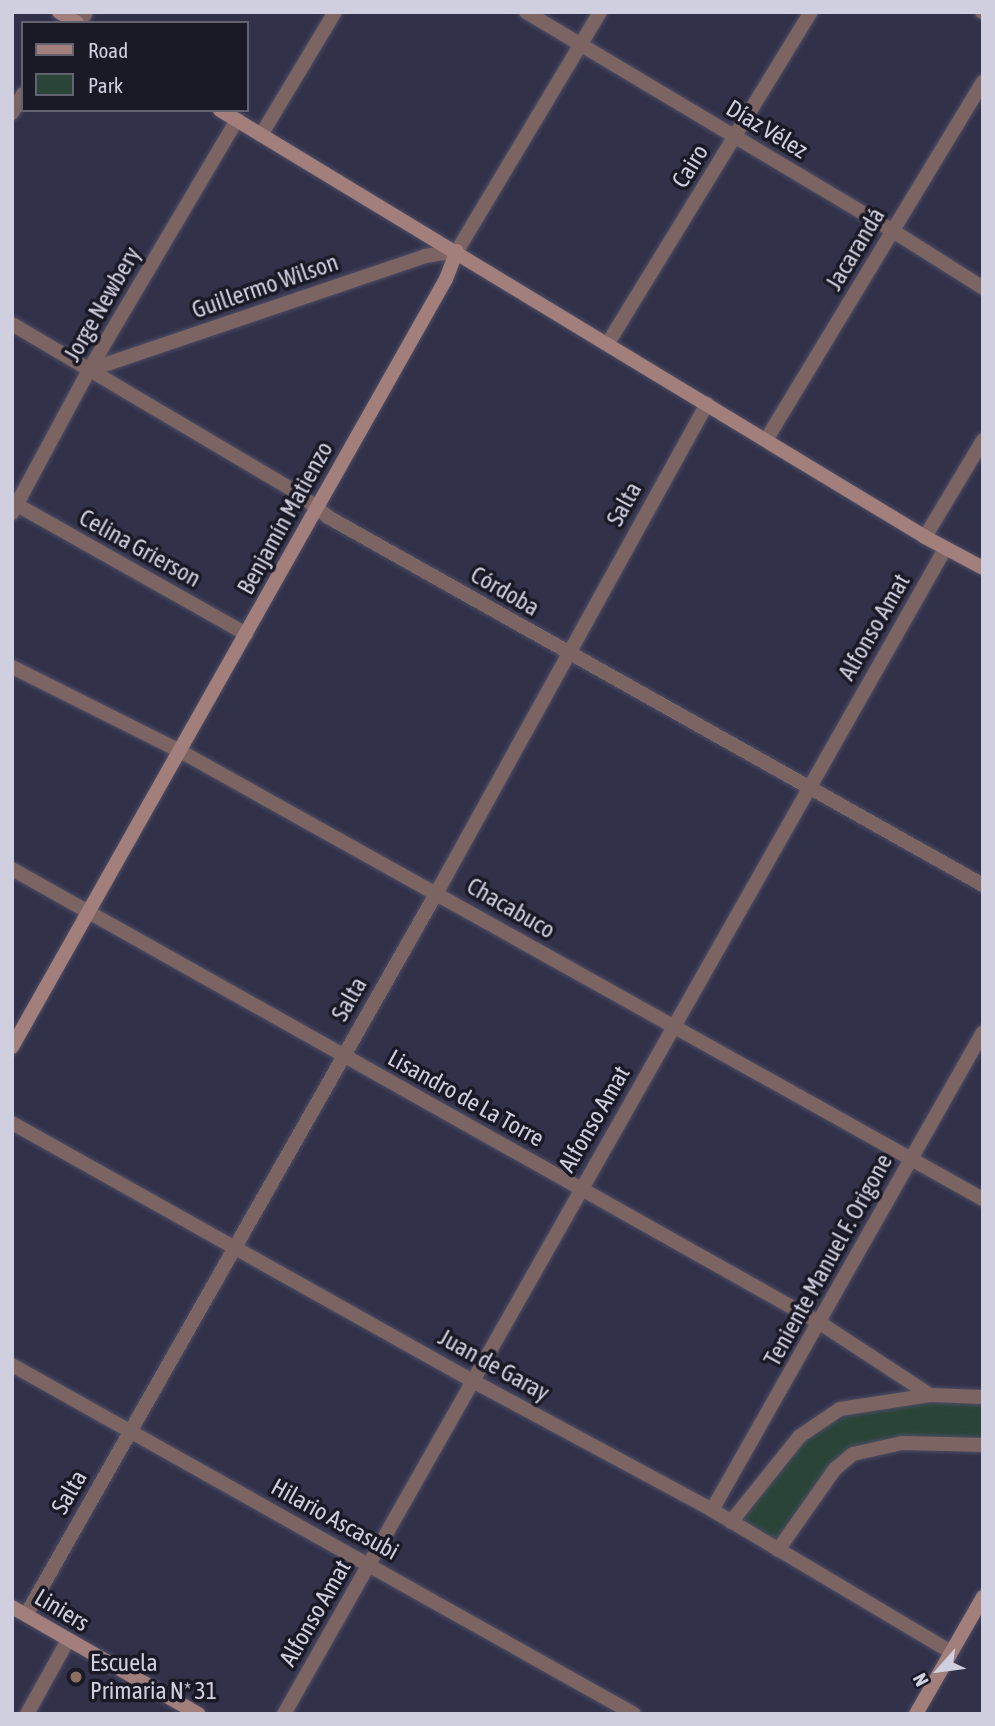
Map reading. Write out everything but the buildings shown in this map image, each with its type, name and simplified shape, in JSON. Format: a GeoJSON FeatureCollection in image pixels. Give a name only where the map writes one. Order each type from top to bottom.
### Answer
{"type":"FeatureCollection","features":[{"type":"Feature","properties":{"kind":"street"},"geometry":{"type":"LineString","coordinates":[[69,19],[86,12]]}},
{"type":"Feature","properties":{"kind":"street"},"geometry":{"type":"LineString","coordinates":[[261,135],[335,12]]}},
{"type":"Feature","properties":{"kind":"street","name":"Díaz Vélez"},"geometry":{"type":"LineString","coordinates":[[526,12],[892,230],[983,288]]}},
{"type":"Feature","properties":{"kind":"street","name":"Benjamín Matienzo"},"geometry":{"type":"LineString","coordinates":[[12,1047],[446,279],[457,251],[600,12]]}},
{"type":"Feature","properties":{"kind":"street","name":"Cairo"},"geometry":{"type":"LineString","coordinates":[[607,343],[811,12]]}},
{"type":"Feature","properties":{"kind":"street","name":"Jacarandá"},"geometry":{"type":"LineString","coordinates":[[766,440],[983,82]]}},
{"type":"Feature","properties":{"kind":"street"},"geometry":{"type":"LineString","coordinates":[[12,113],[21,97]]}},
{"type":"Feature","properties":{"kind":"street"},"geometry":{"type":"LineString","coordinates":[[223,112],[457,251],[925,537],[983,568]]}},
{"type":"Feature","properties":{"kind":"street","name":"Jorge Newbery"},"geometry":{"type":"LineString","coordinates":[[14,506],[89,370],[237,120]]}},
{"type":"Feature","properties":{"kind":"street","name":"Guillermo Wilson"},"geometry":{"type":"LineString","coordinates":[[89,370],[425,256],[457,251]]}},
{"type":"Feature","properties":{"kind":"street","name":"Córdoba"},"geometry":{"type":"LineString","coordinates":[[12,324],[299,494],[317,508],[567,653],[983,885]]}},
{"type":"Feature","properties":{"kind":"street","name":"Salta"},"geometry":{"type":"LineString","coordinates":[[26,1615],[437,892],[707,404]]}},
{"type":"Feature","properties":{"kind":"street"},"geometry":{"type":"LineString","coordinates":[[925,537],[983,440]]}},
{"type":"Feature","properties":{"kind":"street","name":"Celina Grierson"},"geometry":{"type":"LineString","coordinates":[[14,506],[246,634]]}},
{"type":"Feature","properties":{"kind":"street","name":"Alfonso Amat"},"geometry":{"type":"LineString","coordinates":[[284,1714],[471,1380],[945,549]]}},
{"type":"Feature","properties":{"kind":"street","name":"Chacabuco"},"geometry":{"type":"LineString","coordinates":[[12,667],[180,751],[983,1199]]}},
{"type":"Feature","properties":{"kind":"street","name":"Lisandro de La Torre"},"geometry":{"type":"LineString","coordinates":[[12,869],[343,1057],[820,1322],[930,1395]]}},
{"type":"Feature","properties":{"kind":"street","name":"Teniente Manuel F. Origone"},"geometry":{"type":"LineString","coordinates":[[712,1510],[983,1032]]}},
{"type":"Feature","properties":{"kind":"street","name":"Juan de Garay"},"geometry":{"type":"LineString","coordinates":[[12,1123],[235,1245],[471,1380],[712,1510],[951,1652]]}},
{"type":"Feature","properties":{"kind":"street","name":"Hilario Ascasubi"},"geometry":{"type":"LineString","coordinates":[[12,1365],[634,1714]]}},
{"type":"Feature","properties":{"kind":"street"},"geometry":{"type":"LineString","coordinates":[[731,1522],[785,1452],[809,1428],[827,1416],[855,1405],[930,1395],[983,1397]]}},
{"type":"Feature","properties":{"kind":"street"},"geometry":{"type":"LineString","coordinates":[[778,1550],[835,1469],[853,1454],[902,1443],[983,1445]]}},
{"type":"Feature","properties":{"kind":"street"},"geometry":{"type":"LineString","coordinates":[[916,1714],[983,1597]]}},
{"type":"Feature","properties":{"kind":"street","name":"Liniers"},"geometry":{"type":"LineString","coordinates":[[12,1607],[198,1714]]}},
{"type":"Feature","properties":{"kind":"street"},"geometry":{"type":"LineString","coordinates":[[27,1714],[68,1640]]}},
{"type":"Feature","properties":{"kind":"green space"},"geometry":{"type":"Polygon","coordinates":[[[983,1397],[983,1445],[902,1443],[853,1454],[778,1550],[731,1522],[792,1443],[840,1409],[983,1397]]]}},
{"type":"Feature","properties":{"kind":"place","name":"Escuela Primaria N* 31"},"geometry":{"type":"Point","coordinates":[76,1677]}}]}
